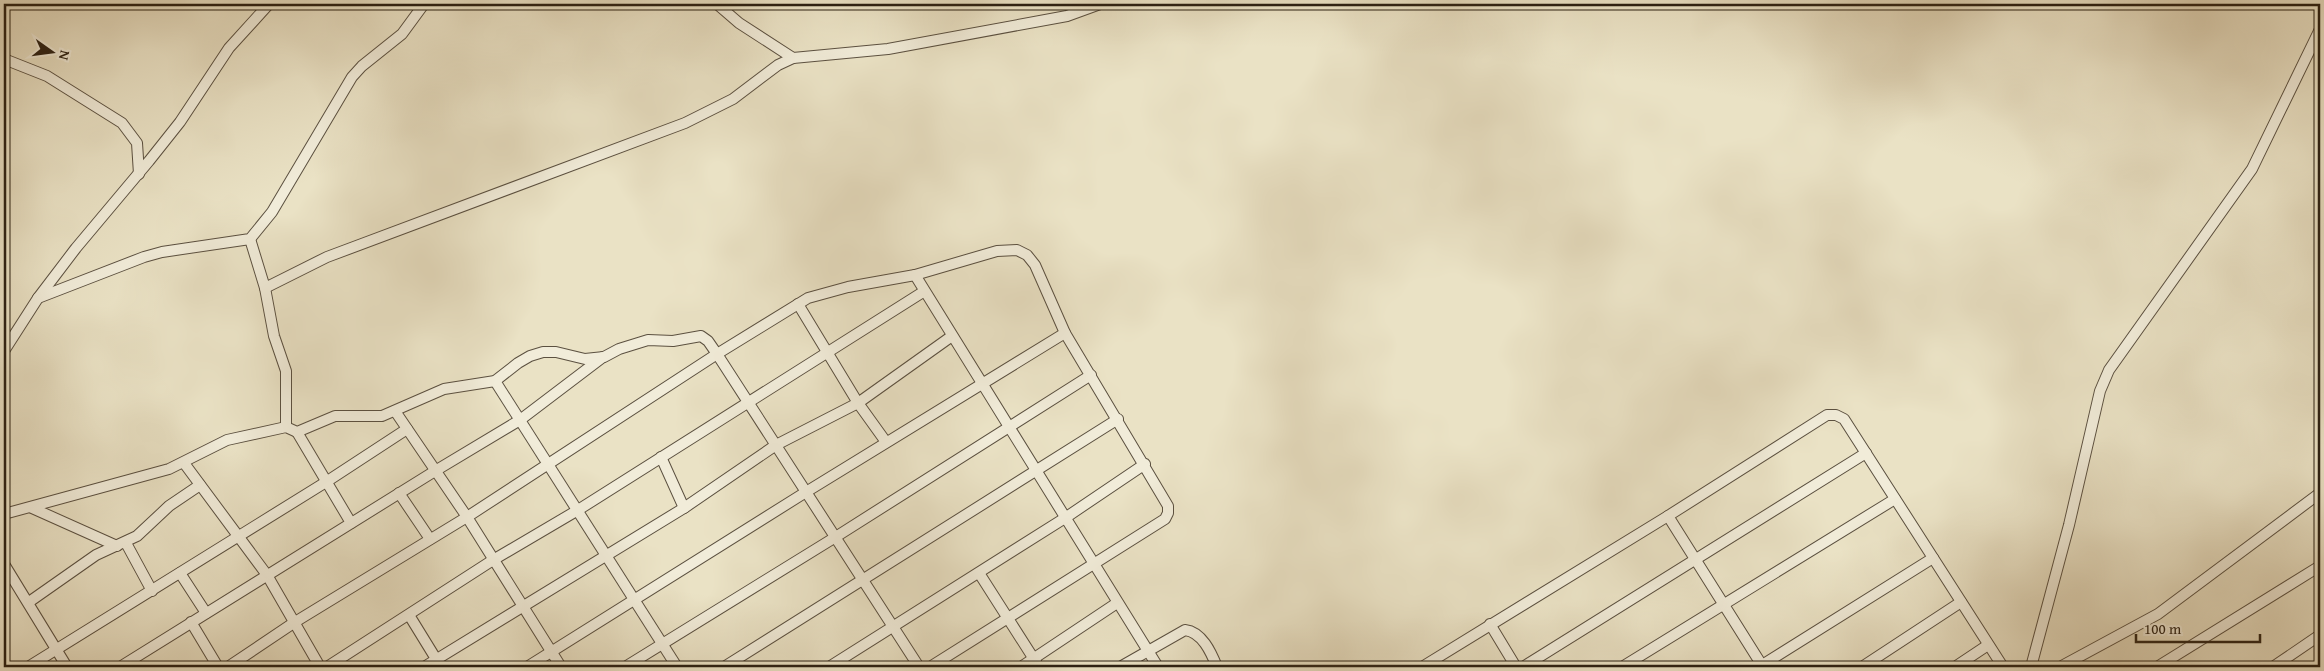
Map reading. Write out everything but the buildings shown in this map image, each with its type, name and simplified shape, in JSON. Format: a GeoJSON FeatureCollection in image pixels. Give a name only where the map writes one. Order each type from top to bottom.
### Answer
{"type":"FeatureCollection","features":[{"type":"Feature","properties":{"kind":"street"},"geometry":{"type":"LineString","coordinates":[[4,351],[38,298],[76,248],[180,122],[229,48],[269,4]]}},
{"type":"Feature","properties":{"kind":"street"},"geometry":{"type":"LineString","coordinates":[[38,298],[144,257],[162,252],[250,239],[272,212],[352,77],[367,61],[402,34],[424,4]]}},
{"type":"Feature","properties":{"kind":"street"},"geometry":{"type":"LineString","coordinates":[[717,4],[739,23],[793,58]]}},
{"type":"Feature","properties":{"kind":"street"},"geometry":{"type":"LineString","coordinates":[[265,288],[328,257],[685,123],[733,98],[778,65],[793,58],[888,49],[1067,16],[1100,4]]}},
{"type":"Feature","properties":{"kind":"street"},"geometry":{"type":"LineString","coordinates":[[2031,667],[2069,526],[2100,391],[2109,370],[2252,169],[2320,29]]}},
{"type":"Feature","properties":{"kind":"street"},"geometry":{"type":"LineString","coordinates":[[4,59],[47,76],[122,123],[137,143],[139,174]]}},
{"type":"Feature","properties":{"kind":"street"},"geometry":{"type":"LineString","coordinates":[[250,239],[265,288],[274,336],[286,371],[284,399],[286,427]]}},
{"type":"Feature","properties":{"kind":"street"},"geometry":{"type":"LineString","coordinates":[[228,667],[296,622],[550,464],[717,354],[808,298],[848,287],[915,275],[997,251],[1017,250],[1028,255],[1035,266],[1065,333],[1145,464],[1168,506],[1168,513],[1164,519],[930,667]]}},
{"type":"Feature","properties":{"kind":"street"},"geometry":{"type":"LineString","coordinates":[[915,275],[1158,667]]}},
{"type":"Feature","properties":{"kind":"street"},"geometry":{"type":"LineString","coordinates":[[327,667],[494,560],[578,510],[924,292]]}},
{"type":"Feature","properties":{"kind":"street"},"geometry":{"type":"LineString","coordinates":[[798,304],[858,403],[886,442]]}},
{"type":"Feature","properties":{"kind":"street"},"geometry":{"type":"LineString","coordinates":[[527,667],[886,442],[1065,333]]}},
{"type":"Feature","properties":{"kind":"street"},"geometry":{"type":"LineString","coordinates":[[120,667],[520,420],[604,357],[619,348],[648,340],[674,341],[701,336],[708,341],[717,354],[919,667]]}},
{"type":"Feature","properties":{"kind":"street"},"geometry":{"type":"LineString","coordinates":[[424,667],[439,663],[522,605],[684,508],[776,445],[858,403],[952,336]]}},
{"type":"Feature","properties":{"kind":"street"},"geometry":{"type":"LineString","coordinates":[[297,432],[335,416],[373,418],[444,389],[495,380],[530,356],[544,352],[556,352],[585,359],[604,357]]}},
{"type":"Feature","properties":{"kind":"street"},"geometry":{"type":"LineString","coordinates":[[625,667],[834,538],[1091,375]]}},
{"type":"Feature","properties":{"kind":"street"},"geometry":{"type":"LineString","coordinates":[[495,380],[677,667]]}},
{"type":"Feature","properties":{"kind":"street"},"geometry":{"type":"LineString","coordinates":[[394,411],[466,517],[561,667]]}},
{"type":"Feature","properties":{"kind":"street"},"geometry":{"type":"LineString","coordinates":[[1422,667],[1668,516],[1827,415],[1836,415],[1844,419],[2002,667]]}},
{"type":"Feature","properties":{"kind":"street"},"geometry":{"type":"LineString","coordinates":[[724,667],[1118,419]]}},
{"type":"Feature","properties":{"kind":"street"},"geometry":{"type":"LineString","coordinates":[[4,514],[32,508],[184,463],[213,445],[226,440],[286,427],[297,432],[351,523]]}},
{"type":"Feature","properties":{"kind":"street"},"geometry":{"type":"LineString","coordinates":[[28,667],[326,482],[406,429]]}},
{"type":"Feature","properties":{"kind":"street"},"geometry":{"type":"LineString","coordinates":[[1523,667],[1866,453]]}},
{"type":"Feature","properties":{"kind":"street"},"geometry":{"type":"LineString","coordinates":[[661,458],[684,508]]}},
{"type":"Feature","properties":{"kind":"street"},"geometry":{"type":"LineString","coordinates":[[184,463],[267,575],[296,622],[320,667]]}},
{"type":"Feature","properties":{"kind":"street"},"geometry":{"type":"LineString","coordinates":[[829,667],[1065,518],[1145,464]]}},
{"type":"Feature","properties":{"kind":"street"},"geometry":{"type":"LineString","coordinates":[[29,602],[96,555],[137,536],[169,506],[200,485]]}},
{"type":"Feature","properties":{"kind":"street"},"geometry":{"type":"LineString","coordinates":[[399,493],[430,539]]}},
{"type":"Feature","properties":{"kind":"street"},"geometry":{"type":"LineString","coordinates":[[2060,667],[2158,614],[2320,493]]}},
{"type":"Feature","properties":{"kind":"street"},"geometry":{"type":"LineString","coordinates":[[1622,667],[1895,500]]}},
{"type":"Feature","properties":{"kind":"street"},"geometry":{"type":"LineString","coordinates":[[32,508],[121,544],[152,590]]}},
{"type":"Feature","properties":{"kind":"street"},"geometry":{"type":"LineString","coordinates":[[1668,516],[1762,667],[1933,558]]}},
{"type":"Feature","properties":{"kind":"street"},"geometry":{"type":"LineString","coordinates":[[4,564],[67,667]]}},
{"type":"Feature","properties":{"kind":"street"},"geometry":{"type":"LineString","coordinates":[[2157,667],[2320,566]]}},
{"type":"Feature","properties":{"kind":"street"},"geometry":{"type":"LineString","coordinates":[[180,573],[206,613]]}},
{"type":"Feature","properties":{"kind":"street"},"geometry":{"type":"LineString","coordinates":[[979,573],[1036,663]]}},
{"type":"Feature","properties":{"kind":"street"},"geometry":{"type":"LineString","coordinates":[[1862,667],[1961,602]]}},
{"type":"Feature","properties":{"kind":"street"},"geometry":{"type":"LineString","coordinates":[[1021,667],[1036,663],[1118,603]]}},
{"type":"Feature","properties":{"kind":"street"},"geometry":{"type":"LineString","coordinates":[[409,614],[439,663]]}},
{"type":"Feature","properties":{"kind":"street"},"geometry":{"type":"LineString","coordinates":[[191,622],[218,667]]}},
{"type":"Feature","properties":{"kind":"street"},"geometry":{"type":"LineString","coordinates":[[1490,624],[1516,667]]}},
{"type":"Feature","properties":{"kind":"street"},"geometry":{"type":"LineString","coordinates":[[1120,667],[1185,630],[1193,631],[1199,635],[1217,667]]}},
{"type":"Feature","properties":{"kind":"street"},"geometry":{"type":"LineString","coordinates":[[2273,667],[2320,635]]}},
{"type":"Feature","properties":{"kind":"street"},"geometry":{"type":"LineString","coordinates":[[1955,667],[1988,645]]}}]}
